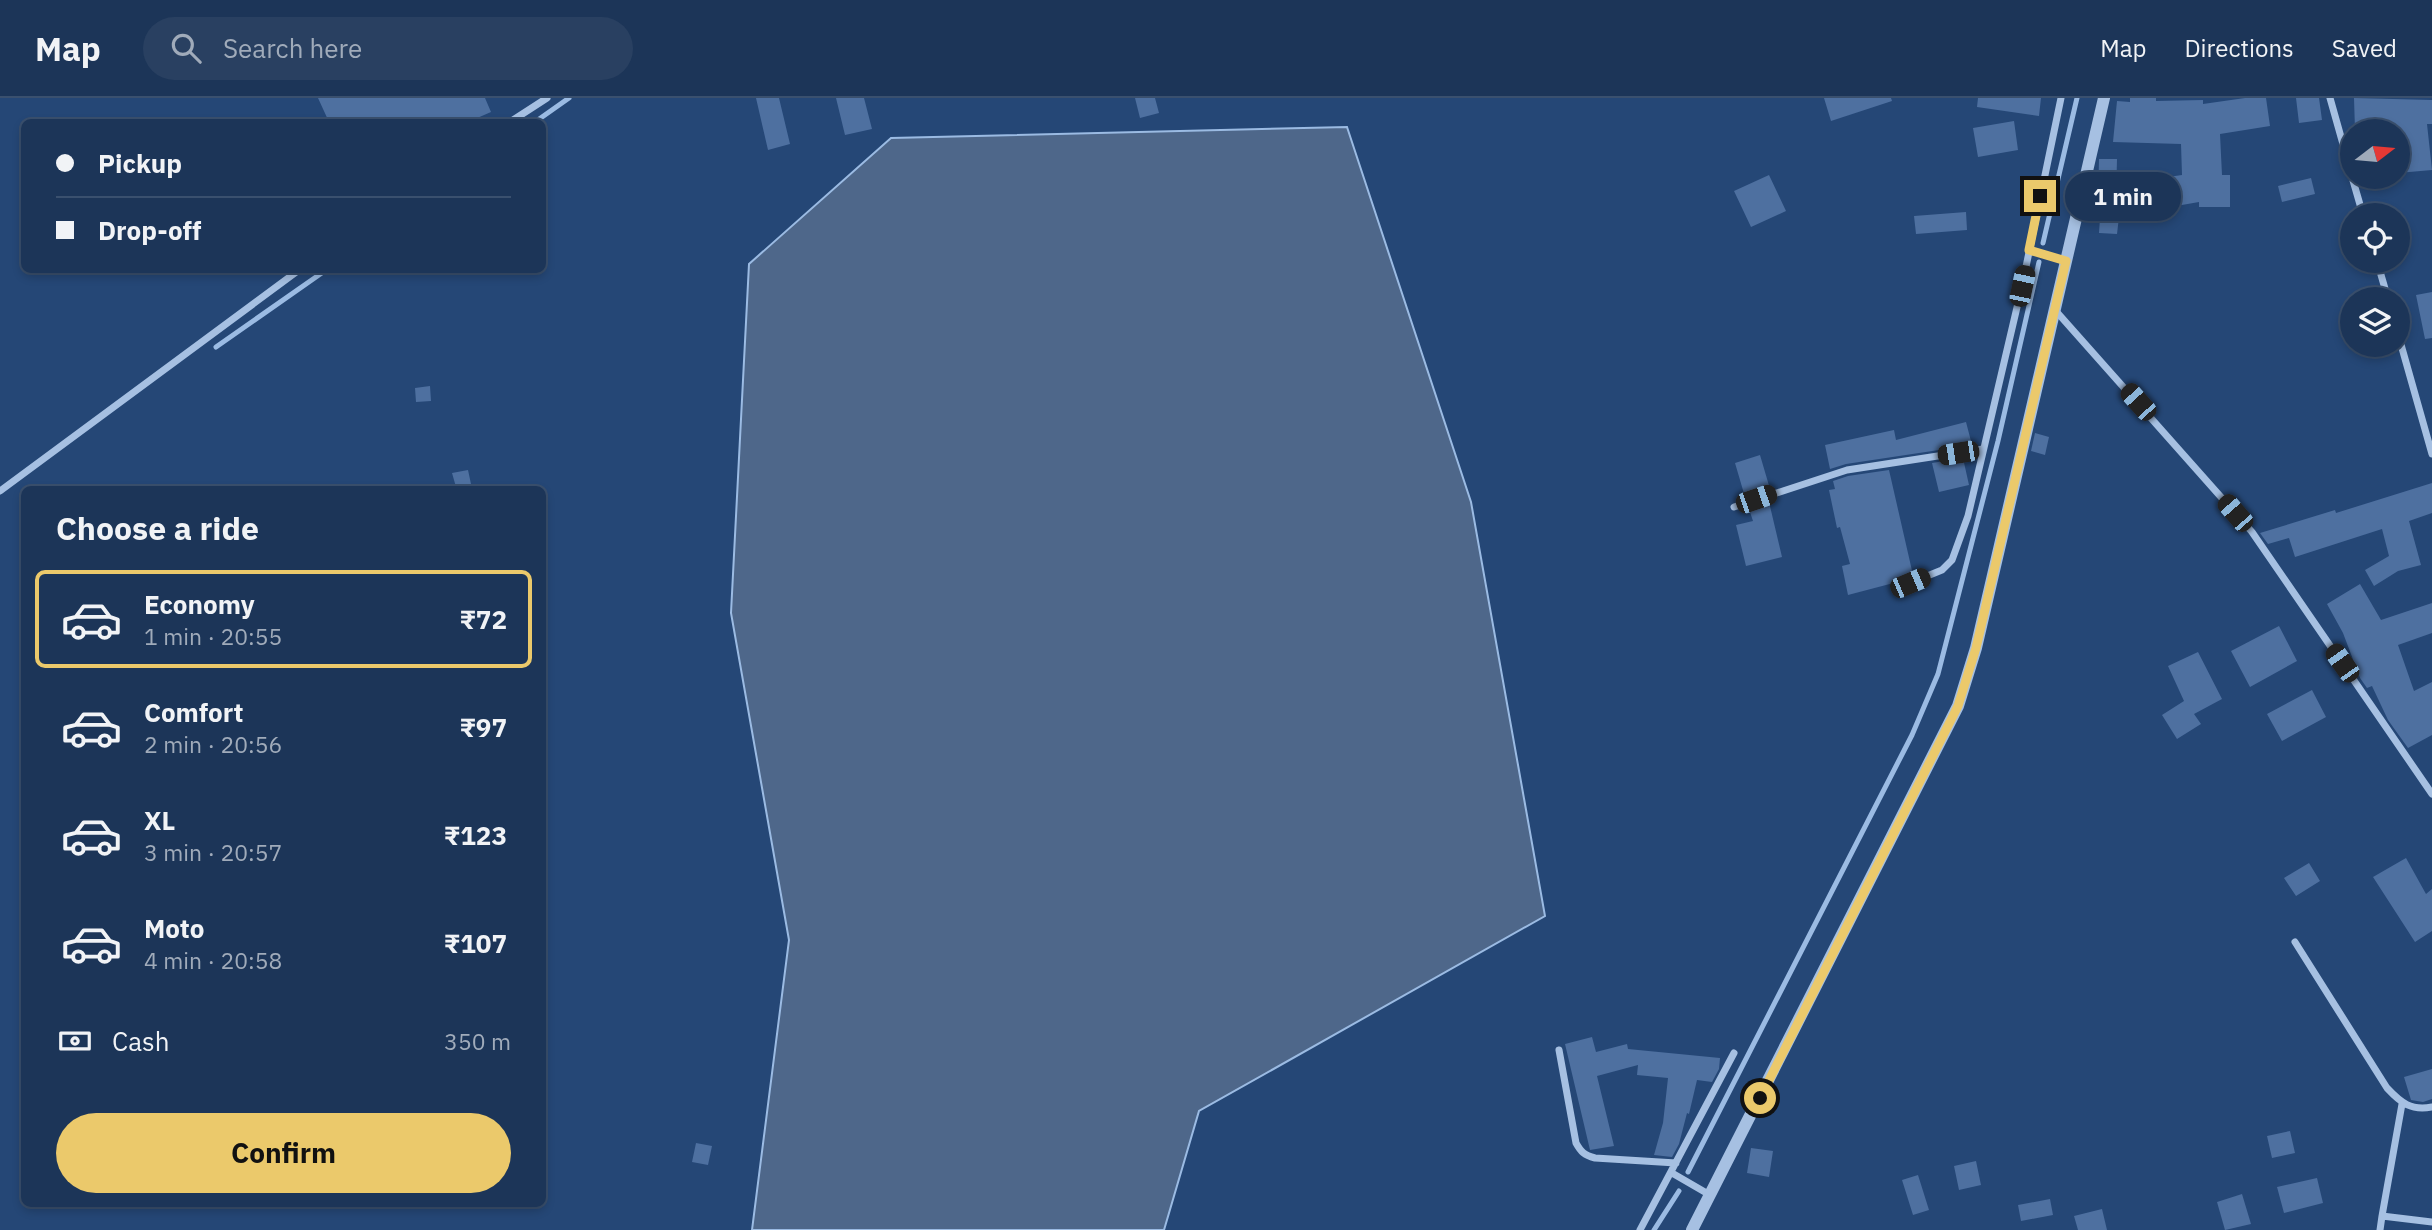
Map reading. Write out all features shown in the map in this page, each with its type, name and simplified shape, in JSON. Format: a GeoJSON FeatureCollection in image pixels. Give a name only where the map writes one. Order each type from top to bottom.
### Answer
{"type":"FeatureCollection","features":[{"type":"Feature","properties":{"kind":"street"},"geometry":{"type":"LineString","coordinates":[[515,119],[547,98]]}},
{"type":"Feature","properties":{"kind":"street"},"geometry":{"type":"LineString","coordinates":[[1910,583],[1941,570],[1952,560],[1968,516],[2061,98]]}},
{"type":"Feature","properties":{"kind":"street"},"geometry":{"type":"LineString","coordinates":[[1692,1230],[1958,706],[1976,648],[2104,98]]}},
{"type":"Feature","properties":{"kind":"street"},"geometry":{"type":"LineString","coordinates":[[2330,98],[2340,133]]}},
{"type":"Feature","properties":{"kind":"street"},"geometry":{"type":"LineString","coordinates":[[2029,250],[2066,261]]}},
{"type":"Feature","properties":{"kind":"street"},"geometry":{"type":"LineString","coordinates":[[0,491],[295,273]]}},
{"type":"Feature","properties":{"kind":"street"},"geometry":{"type":"LineString","coordinates":[[2054,310],[2252,532],[2432,794]]}},
{"type":"Feature","properties":{"kind":"street"},"geometry":{"type":"LineString","coordinates":[[2405,357],[2432,453]]}},
{"type":"Feature","properties":{"kind":"street"},"geometry":{"type":"LineString","coordinates":[[1734,507],[1847,470],[1983,449]]}},
{"type":"Feature","properties":{"kind":"street"},"geometry":{"type":"LineString","coordinates":[[2295,942],[2387,1088],[2402,1104],[2419,1109],[2432,1107]]}},
{"type":"Feature","properties":{"kind":"street"},"geometry":{"type":"LineString","coordinates":[[1559,1051],[1574,1134],[1580,1151],[1595,1158],[1676,1163]]}},
{"type":"Feature","properties":{"kind":"street"},"geometry":{"type":"LineString","coordinates":[[1640,1230],[1734,1053]]}},
{"type":"Feature","properties":{"kind":"street"},"geometry":{"type":"LineString","coordinates":[[2380,1230],[2402,1104]]}},
{"type":"Feature","properties":{"kind":"street"},"geometry":{"type":"LineString","coordinates":[[1672,1173],[1711,1196]]}},
{"type":"Feature","properties":{"kind":"street"},"geometry":{"type":"LineString","coordinates":[[2382,1216],[2432,1222]]}},
{"type":"Feature","properties":{"kind":"water"},"geometry":{"type":"Polygon","coordinates":[[[1347,127],[1471,502],[1545,916],[1199,1111],[1164,1230],[752,1230],[789,940],[731,613],[749,264],[891,138],[1347,127]]]}},
{"type":"Feature","properties":{"kind":"building"},"geometry":{"type":"Polygon","coordinates":[[[318,98],[485,98],[491,112],[475,119],[328,119],[318,98]]]}},
{"type":"Feature","properties":{"kind":"building"},"geometry":{"type":"Polygon","coordinates":[[[756,98],[779,98],[790,144],[768,150],[756,98]]]}},
{"type":"Feature","properties":{"kind":"building"},"geometry":{"type":"Polygon","coordinates":[[[836,98],[864,98],[872,129],[845,135],[836,98]]]}},
{"type":"Feature","properties":{"kind":"building"},"geometry":{"type":"Polygon","coordinates":[[[1135,98],[1155,98],[1159,113],[1140,118],[1135,98]]]}},
{"type":"Feature","properties":{"kind":"building"},"geometry":{"type":"Polygon","coordinates":[[[1824,98],[1891,98],[1892,101],[1831,121],[1824,98]]]}},
{"type":"Feature","properties":{"kind":"building"},"geometry":{"type":"Polygon","coordinates":[[[1978,98],[2041,98],[2039,116],[1977,107],[1978,98]]]}},
{"type":"Feature","properties":{"kind":"building"},"geometry":{"type":"Polygon","coordinates":[[[2130,98],[2156,98],[2156,101],[2203,100],[2203,104],[2266,98],[2270,126],[2220,134],[2222,175],[2230,175],[2230,207],[2199,207],[2199,202],[2159,209],[2154,179],[2182,175],[2181,144],[2113,142],[2117,101],[2130,102],[2130,98]]]}},
{"type":"Feature","properties":{"kind":"building"},"geometry":{"type":"Polygon","coordinates":[[[2296,98],[2319,98],[2322,120],[2299,123],[2296,98]]]}},
{"type":"Feature","properties":{"kind":"building"},"geometry":{"type":"Polygon","coordinates":[[[2354,98],[2432,100],[2432,124],[2427,124],[2432,170],[2410,172],[2410,119],[2355,119],[2354,98]]]}},
{"type":"Feature","properties":{"kind":"building"},"geometry":{"type":"Polygon","coordinates":[[[2014,121],[2018,150],[1978,157],[1973,128],[2014,121]]]}},
{"type":"Feature","properties":{"kind":"building"},"geometry":{"type":"Polygon","coordinates":[[[2099,159],[2117,159],[2116,200],[2125,200],[2126,217],[2119,217],[2117,234],[2099,233],[2100,218],[2091,218],[2090,201],[2098,201],[2099,159]]]}},
{"type":"Feature","properties":{"kind":"building"},"geometry":{"type":"Polygon","coordinates":[[[1769,175],[1786,211],[1751,227],[1734,191],[1769,175]]]}},
{"type":"Feature","properties":{"kind":"building"},"geometry":{"type":"Polygon","coordinates":[[[2311,178],[2315,194],[2282,202],[2278,186],[2311,178]]]}},
{"type":"Feature","properties":{"kind":"building"},"geometry":{"type":"Polygon","coordinates":[[[1966,212],[1967,230],[1916,234],[1914,216],[1966,212]]]}},
{"type":"Feature","properties":{"kind":"building"},"geometry":{"type":"Polygon","coordinates":[[[2432,292],[2432,338],[2425,339],[2416,295],[2432,292]]]}},
{"type":"Feature","properties":{"kind":"building"},"geometry":{"type":"Polygon","coordinates":[[[430,386],[431,401],[416,402],[415,388],[430,386]]]}},
{"type":"Feature","properties":{"kind":"building"},"geometry":{"type":"Polygon","coordinates":[[[1966,422],[1972,445],[1846,464],[1830,469],[1825,445],[1894,430],[1896,440],[1966,422]]]}},
{"type":"Feature","properties":{"kind":"building"},"geometry":{"type":"Polygon","coordinates":[[[2035,433],[2049,437],[2045,455],[2031,451],[2035,433]]]}},
{"type":"Feature","properties":{"kind":"building"},"geometry":{"type":"Polygon","coordinates":[[[1760,455],[1770,489],[1745,497],[1735,463],[1760,455]]]}},
{"type":"Feature","properties":{"kind":"building"},"geometry":{"type":"Polygon","coordinates":[[[1963,458],[1969,485],[1939,492],[1932,463],[1963,458]]]}},
{"type":"Feature","properties":{"kind":"building"},"geometry":{"type":"Polygon","coordinates":[[[468,470],[471,484],[456,486],[452,473],[468,470]]]}},
{"type":"Feature","properties":{"kind":"building"},"geometry":{"type":"Polygon","coordinates":[[[1889,470],[1913,575],[1905,580],[1848,595],[1842,566],[1850,564],[1840,527],[1837,528],[1829,490],[1835,489],[1833,481],[1848,476],[1889,470]]]}},
{"type":"Feature","properties":{"kind":"building"},"geometry":{"type":"Polygon","coordinates":[[[2432,483],[2432,513],[2409,521],[2421,565],[2398,571],[2374,586],[2365,570],[2389,556],[2382,529],[2295,557],[2289,538],[2268,544],[2260,533],[2335,510],[2336,513],[2432,483]]]}},
{"type":"Feature","properties":{"kind":"building"},"geometry":{"type":"Polygon","coordinates":[[[1769,502],[1782,557],[1746,566],[1736,525],[1753,521],[1749,509],[1769,502]]]}},
{"type":"Feature","properties":{"kind":"building"},"geometry":{"type":"Polygon","coordinates":[[[2360,584],[2381,620],[2432,603],[2432,633],[2398,645],[2414,691],[2432,682],[2432,735],[2408,748],[2388,720],[2372,686],[2367,688],[2360,678],[2343,633],[2327,604],[2360,584]]]}},
{"type":"Feature","properties":{"kind":"building"},"geometry":{"type":"Polygon","coordinates":[[[2279,626],[2297,661],[2250,687],[2231,651],[2279,626]]]}},
{"type":"Feature","properties":{"kind":"building"},"geometry":{"type":"Polygon","coordinates":[[[2198,652],[2222,699],[2194,714],[2201,724],[2177,739],[2162,715],[2184,701],[2168,666],[2198,652]]]}},
{"type":"Feature","properties":{"kind":"building"},"geometry":{"type":"Polygon","coordinates":[[[2312,690],[2326,717],[2282,741],[2267,714],[2312,690]]]}},
{"type":"Feature","properties":{"kind":"building"},"geometry":{"type":"Polygon","coordinates":[[[2406,858],[2426,894],[2432,889],[2432,931],[2415,942],[2373,877],[2406,858]]]}},
{"type":"Feature","properties":{"kind":"building"},"geometry":{"type":"Polygon","coordinates":[[[2309,863],[2320,881],[2296,896],[2284,878],[2309,863]]]}},
{"type":"Feature","properties":{"kind":"building"},"geometry":{"type":"Polygon","coordinates":[[[1592,1037],[1596,1052],[1627,1044],[1628,1049],[1720,1058],[1719,1069],[1712,1082],[1697,1080],[1689,1114],[1687,1113],[1679,1144],[1672,1157],[1654,1155],[1663,1123],[1668,1078],[1637,1075],[1638,1065],[1597,1076],[1614,1146],[1590,1150],[1565,1044],[1592,1037]]]}},
{"type":"Feature","properties":{"kind":"building"},"geometry":{"type":"Polygon","coordinates":[[[2432,1069],[2432,1099],[2423,1102],[2411,1100],[2404,1077],[2432,1069]]]}},
{"type":"Feature","properties":{"kind":"building"},"geometry":{"type":"Polygon","coordinates":[[[2290,1131],[2295,1153],[2272,1158],[2267,1136],[2290,1131]]]}},
{"type":"Feature","properties":{"kind":"building"},"geometry":{"type":"Polygon","coordinates":[[[696,1143],[712,1146],[708,1165],[692,1162],[696,1143]]]}},
{"type":"Feature","properties":{"kind":"building"},"geometry":{"type":"Polygon","coordinates":[[[1751,1148],[1773,1151],[1769,1177],[1747,1173],[1751,1148]]]}},
{"type":"Feature","properties":{"kind":"building"},"geometry":{"type":"Polygon","coordinates":[[[1976,1161],[1981,1185],[1959,1190],[1954,1166],[1976,1161]]]}},
{"type":"Feature","properties":{"kind":"building"},"geometry":{"type":"Polygon","coordinates":[[[1918,1175],[1929,1210],[1913,1215],[1902,1180],[1918,1175]]]}},
{"type":"Feature","properties":{"kind":"building"},"geometry":{"type":"Polygon","coordinates":[[[2317,1178],[2323,1203],[2284,1213],[2277,1187],[2317,1178]]]}},
{"type":"Feature","properties":{"kind":"building"},"geometry":{"type":"Polygon","coordinates":[[[2242,1194],[2251,1224],[2225,1230],[2217,1202],[2242,1194]]]}},
{"type":"Feature","properties":{"kind":"building"},"geometry":{"type":"Polygon","coordinates":[[[2050,1199],[2053,1215],[2021,1221],[2018,1205],[2050,1199]]]}},
{"type":"Feature","properties":{"kind":"building"},"geometry":{"type":"Polygon","coordinates":[[[2102,1209],[2107,1230],[2078,1230],[2074,1216],[2102,1209]]]}},
{"type":"Feature","properties":{"kind":"waterway"},"geometry":{"type":"LineString","coordinates":[[539,119],[569,98]]}},
{"type":"Feature","properties":{"kind":"waterway"},"geometry":{"type":"LineString","coordinates":[[2043,243],[2077,98]]}},
{"type":"Feature","properties":{"kind":"waterway"},"geometry":{"type":"LineString","coordinates":[[1688,1172],[1912,735],[1938,674],[1998,441],[2039,262]]}},
{"type":"Feature","properties":{"kind":"waterway"},"geometry":{"type":"LineString","coordinates":[[216,347],[322,273]]}},
{"type":"Feature","properties":{"kind":"waterway"},"geometry":{"type":"LineString","coordinates":[[1654,1230],[1679,1191]]}},
{"type":"Feature","properties":{"kind":"route"},"geometry":{"type":"LineString","coordinates":[[1760,1098],[1958,706],[1976,648],[2066,261],[2029,250],[2040,196]]}}]}
